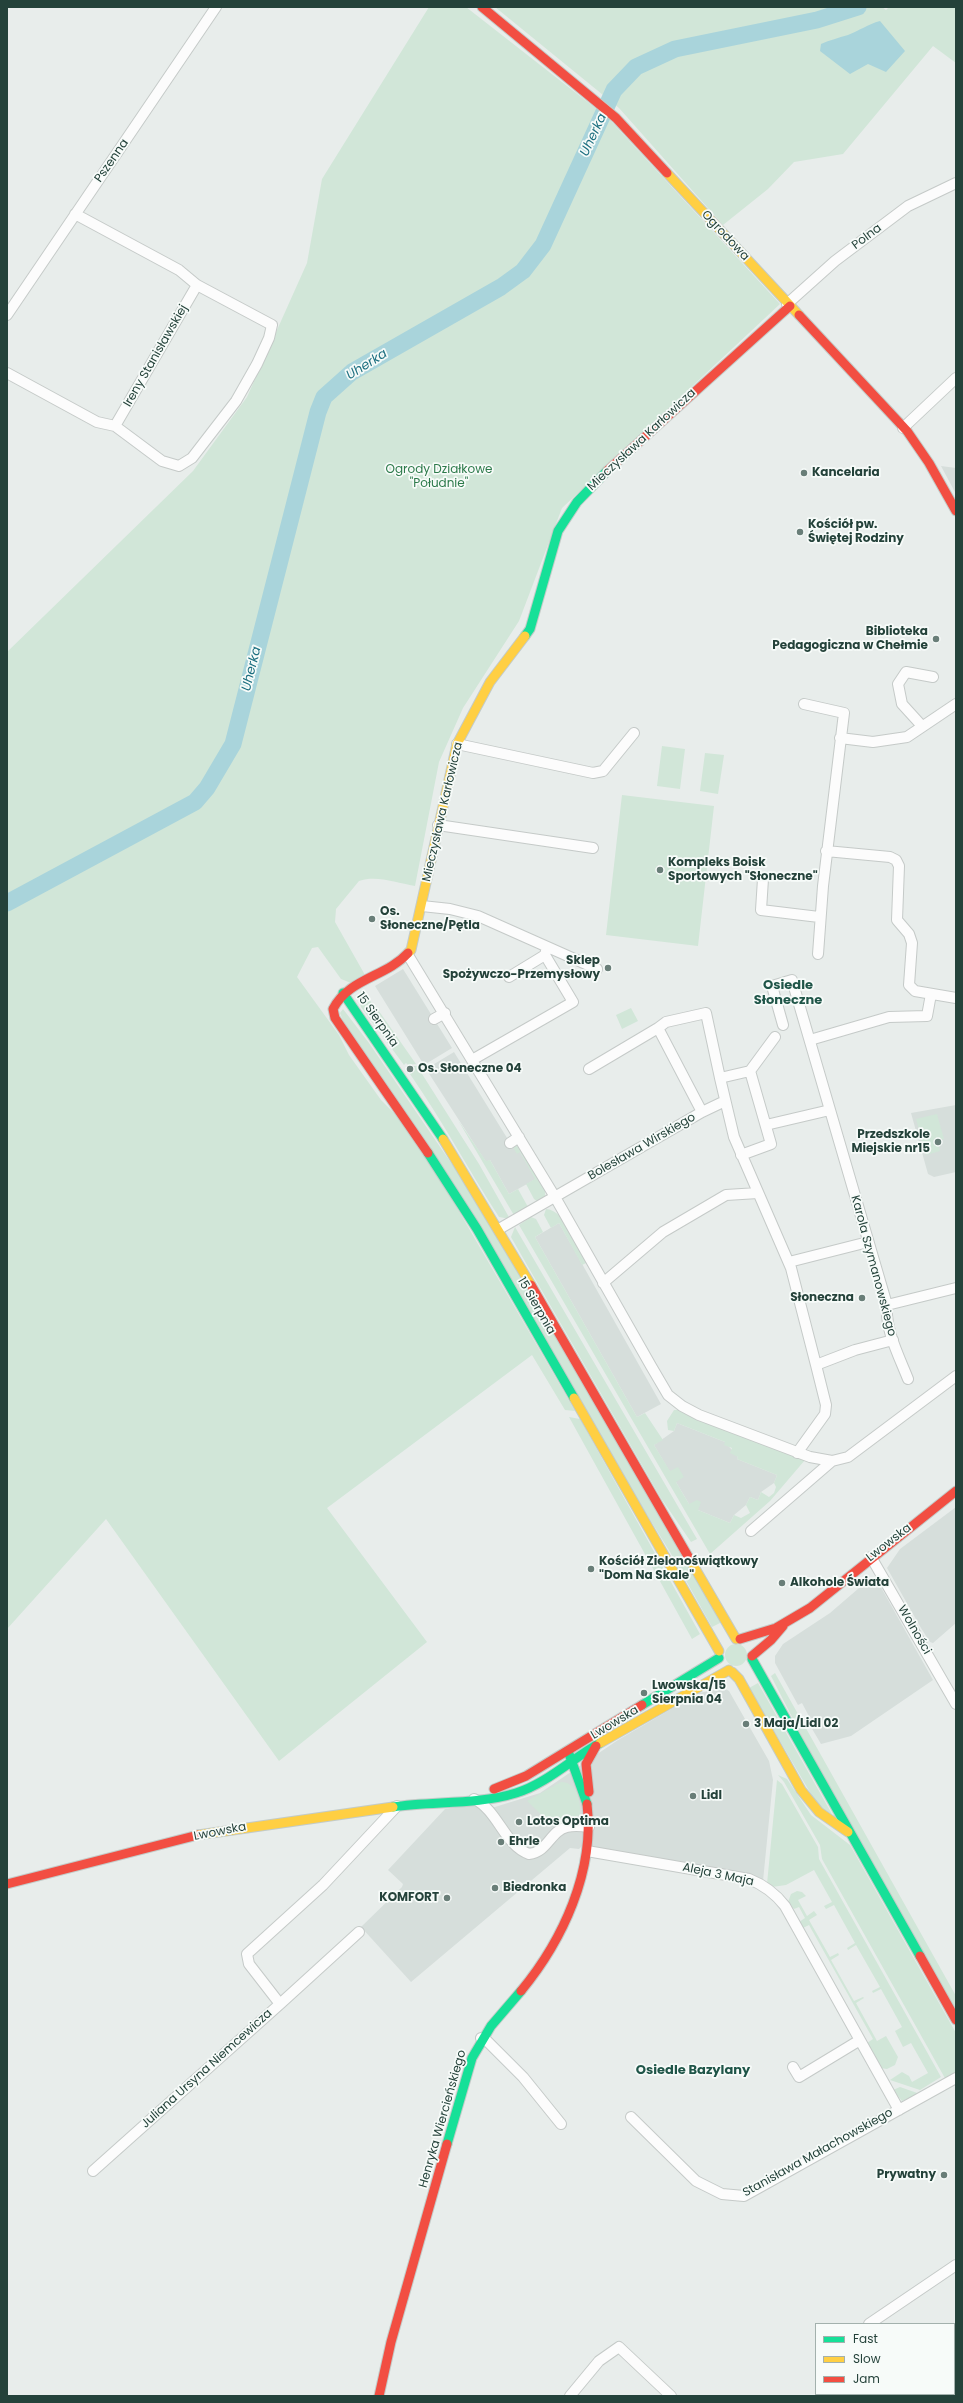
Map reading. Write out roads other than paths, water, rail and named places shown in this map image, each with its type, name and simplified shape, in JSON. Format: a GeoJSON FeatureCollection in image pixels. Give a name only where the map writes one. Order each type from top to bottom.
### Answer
{"type":"FeatureCollection","features":[{"type":"Feature","properties":{"kind":"street","name":"Pszenna"},"geometry":{"type":"LineString","coordinates":[[7,315],[216,7]]}},
{"type":"Feature","properties":{"kind":"street","name":"Ogrodowa"},"geometry":{"type":"LineString","coordinates":[[482,7],[616,118],[903,428],[929,463],[956,511]]}},
{"type":"Feature","properties":{"kind":"street","name":"Polna"},"geometry":{"type":"LineString","coordinates":[[788,305],[835,262],[908,206],[955,186]]}},
{"type":"Feature","properties":{"kind":"street"},"geometry":{"type":"LineString","coordinates":[[7,373],[97,422],[115,426],[162,461],[179,466],[192,458],[236,401],[257,364],[269,338],[272,325],[197,285],[179,270],[75,214]]}},
{"type":"Feature","properties":{"kind":"street","name":"Ireny Stanisławskiej"},"geometry":{"type":"LineString","coordinates":[[115,426],[197,285]]}},
{"type":"Feature","properties":{"kind":"street","name":"Mieczysława Karłowicza"},"geometry":{"type":"LineString","coordinates":[[408,955],[413,944],[422,906],[438,825],[457,744],[473,711],[490,682],[530,628],[558,531],[577,502],[596,480],[788,305]]}},
{"type":"Feature","properties":{"kind":"street"},"geometry":{"type":"LineString","coordinates":[[903,428],[956,378]]}},
{"type":"Feature","properties":{"kind":"street"},"geometry":{"type":"LineString","coordinates":[[922,726],[902,704],[898,684],[906,672],[933,677]]}},
{"type":"Feature","properties":{"kind":"street"},"geometry":{"type":"LineString","coordinates":[[804,704],[844,712],[826,851],[819,917],[818,954]]}},
{"type":"Feature","properties":{"kind":"street"},"geometry":{"type":"LineString","coordinates":[[840,738],[873,742],[907,737],[956,704]]}},
{"type":"Feature","properties":{"kind":"street"},"geometry":{"type":"LineString","coordinates":[[457,744],[593,773],[603,771],[634,733]]}},
{"type":"Feature","properties":{"kind":"street"},"geometry":{"type":"LineString","coordinates":[[438,825],[593,848]]}},
{"type":"Feature","properties":{"kind":"street"},"geometry":{"type":"LineString","coordinates":[[826,851],[890,857],[896,860],[899,866],[897,920],[909,934],[912,943],[908,982],[915,991],[956,998]]}},
{"type":"Feature","properties":{"kind":"street"},"geometry":{"type":"LineString","coordinates":[[763,879],[761,910],[819,917]]}},
{"type":"Feature","properties":{"kind":"street"},"geometry":{"type":"LineString","coordinates":[[422,906],[450,909],[478,916],[546,951],[597,969]]}},
{"type":"Feature","properties":{"kind":"street"},"geometry":{"type":"LineString","coordinates":[[509,977],[546,951]]}},
{"type":"Feature","properties":{"kind":"street"},"geometry":{"type":"LineString","coordinates":[[472,1060],[573,1002],[546,951]]}},
{"type":"Feature","properties":{"kind":"street"},"geometry":{"type":"LineString","coordinates":[[343,993],[402,960],[408,955],[555,1197],[668,1394],[674,1400],[699,1414],[797,1453],[832,1461]]}},
{"type":"Feature","properties":{"kind":"street","name":"Karola Szymanowskiego"},"geometry":{"type":"LineString","coordinates":[[784,1025],[772,986],[792,980],[887,1305],[886,1315],[893,1340],[908,1379]]}},
{"type":"Feature","properties":{"kind":"street","name":"15 Sierpnia"},"geometry":{"type":"LineString","coordinates":[[719,1655],[708,1633],[477,1230],[416,1135],[335,1018],[333,1009],[343,993],[426,1111],[498,1229],[738,1639]]}},
{"type":"Feature","properties":{"kind":"street"},"geometry":{"type":"LineString","coordinates":[[810,1040],[889,1017],[927,1016],[932,994]]}},
{"type":"Feature","properties":{"kind":"street"},"geometry":{"type":"LineString","coordinates":[[434,1019],[444,1013]]}},
{"type":"Feature","properties":{"kind":"street"},"geometry":{"type":"LineString","coordinates":[[590,1069],[666,1022],[706,1013],[734,1136],[789,1262],[802,1304],[826,1405],[825,1414],[797,1453]]}},
{"type":"Feature","properties":{"kind":"street","name":"Bolesława Wirskiego"},"geometry":{"type":"LineString","coordinates":[[498,1229],[702,1112],[658,1028]]}},
{"type":"Feature","properties":{"kind":"street"},"geometry":{"type":"LineString","coordinates":[[720,1078],[750,1071],[775,1037]]}},
{"type":"Feature","properties":{"kind":"street"},"geometry":{"type":"LineString","coordinates":[[741,1155],[771,1144],[750,1071]]}},
{"type":"Feature","properties":{"kind":"street"},"geometry":{"type":"LineString","coordinates":[[702,1112],[725,1101]]}},
{"type":"Feature","properties":{"kind":"street"},"geometry":{"type":"LineString","coordinates":[[766,1125],[830,1110]]}},
{"type":"Feature","properties":{"kind":"street"},"geometry":{"type":"LineString","coordinates":[[510,1143],[519,1137]]}},
{"type":"Feature","properties":{"kind":"street"},"geometry":{"type":"LineString","coordinates":[[603,1283],[663,1232],[726,1195],[758,1193]]}},
{"type":"Feature","properties":{"kind":"street"},"geometry":{"type":"LineString","coordinates":[[789,1262],[868,1242]]}},
{"type":"Feature","properties":{"kind":"street"},"geometry":{"type":"LineString","coordinates":[[887,1305],[956,1290]]}},
{"type":"Feature","properties":{"kind":"street"},"geometry":{"type":"LineString","coordinates":[[816,1365],[849,1352],[893,1340]]}},
{"type":"Feature","properties":{"kind":"street"},"geometry":{"type":"LineString","coordinates":[[751,1531],[832,1461],[848,1457],[956,1376]]}},
{"type":"Feature","properties":{"kind":"street","name":"Lwowska"},"geometry":{"type":"LineString","coordinates":[[738,1639],[755,1637],[784,1624],[811,1607],[871,1557],[956,1491]]}},
{"type":"Feature","properties":{"kind":"street","name":"Wolności"},"geometry":{"type":"LineString","coordinates":[[871,1557],[956,1704]]}},
{"type":"Feature","properties":{"kind":"street"},"geometry":{"type":"LineString","coordinates":[[728,1622],[737,1629],[749,1632],[765,1632]]}},
{"type":"Feature","properties":{"kind":"street","name":"Lwowska"},"geometry":{"type":"LineString","coordinates":[[752,1657],[771,1640],[784,1624]]}},
{"type":"Feature","properties":{"kind":"street"},"geometry":{"type":"LineString","coordinates":[[706,1667],[710,1653],[708,1633]]}},
{"type":"Feature","properties":{"kind":"street"},"geometry":{"type":"LineString","coordinates":[[850,1834],[819,1812],[801,1790],[743,1688],[730,1671],[723,1666],[719,1655],[724,1644],[738,1639],[749,1646],[752,1657],[762,1677],[956,2020]]}},
{"type":"Feature","properties":{"kind":"street"},"geometry":{"type":"LineString","coordinates":[[762,1677],[762,1659],[771,1640]]}},
{"type":"Feature","properties":{"kind":"street","name":"Lwowska"},"geometry":{"type":"LineString","coordinates":[[488,1802],[508,1786],[573,1753],[706,1667],[719,1655]]}},
{"type":"Feature","properties":{"kind":"street"},"geometry":{"type":"LineString","coordinates":[[730,1671],[745,1669],[752,1657]]}},
{"type":"Feature","properties":{"kind":"street","name":"Lwowska"},"geometry":{"type":"LineString","coordinates":[[545,1779],[573,1753],[598,1745],[712,1678],[730,1671]]}},
{"type":"Feature","properties":{"kind":"street"},"geometry":{"type":"LineString","coordinates":[[712,1678],[726,1678],[743,1688]]}},
{"type":"Feature","properties":{"kind":"street","name":"Henryka Wiercieńskiego"},"geometry":{"type":"LineString","coordinates":[[587,1802],[589,1794],[587,1774],[588,1758],[598,1745]]}},
{"type":"Feature","properties":{"kind":"street","name":"Henryka Wiercieńskiego"},"geometry":{"type":"LineString","coordinates":[[573,1753],[587,1774]]}},
{"type":"Feature","properties":{"kind":"street","name":"Henryka Wiercieńskiego"},"geometry":{"type":"LineString","coordinates":[[379,2396],[393,2334],[472,2058],[481,2038],[522,1990],[542,1961],[570,1907],[587,1851],[589,1827],[587,1802],[582,1789],[573,1753]]}},
{"type":"Feature","properties":{"kind":"street","name":"Lwowska"},"geometry":{"type":"LineString","coordinates":[[7,1884],[204,1834],[397,1806],[474,1799],[488,1802],[517,1793],[545,1779],[557,1776],[568,1777],[574,1780],[582,1789]]}},
{"type":"Feature","properties":{"kind":"street","name":"Lwowska"},"geometry":{"type":"LineString","coordinates":[[438,1802],[508,1786]]}},
{"type":"Feature","properties":{"kind":"street","name":"Lwowska"},"geometry":{"type":"LineString","coordinates":[[488,1802],[516,1846],[529,1854],[542,1850],[555,1835],[565,1827],[589,1827]]}},
{"type":"Feature","properties":{"kind":"street","name":"Juliana Ursyna Niemcewicza"},"geometry":{"type":"LineString","coordinates":[[93,2171],[280,2004],[249,1964],[247,1954],[323,1886],[397,1806]]}},
{"type":"Feature","properties":{"kind":"street","name":"Aleja 3 Maja"},"geometry":{"type":"LineString","coordinates":[[587,1851],[740,1878],[756,1882],[770,1890],[786,1906],[898,2110]]}},
{"type":"Feature","properties":{"kind":"street"},"geometry":{"type":"LineString","coordinates":[[280,2004],[359,1932]]}},
{"type":"Feature","properties":{"kind":"street"},"geometry":{"type":"LineString","coordinates":[[481,2038],[486,2040],[523,2077],[561,2124]]}},
{"type":"Feature","properties":{"kind":"street"},"geometry":{"type":"LineString","coordinates":[[793,2067],[799,2077],[860,2040]]}},
{"type":"Feature","properties":{"kind":"street","name":"Stanisława Małachowskiego"},"geometry":{"type":"LineString","coordinates":[[631,2117],[696,2181],[722,2194],[744,2196],[956,2078]]}},
{"type":"Feature","properties":{"kind":"street"},"geometry":{"type":"LineString","coordinates":[[871,2323],[956,2265]]}},
{"type":"Feature","properties":{"kind":"street"},"geometry":{"type":"LineString","coordinates":[[570,2396],[599,2361],[619,2348],[671,2396]]}},
{"type":"Feature","properties":{"kind":"water"},"geometry":{"type":"Polygon","coordinates":[[[880,21],[905,51],[886,72],[868,64],[850,74],[820,51],[821,44],[848,35],[880,21]]]}},
{"type":"Feature","properties":{"kind":"waterway","name":"Uherka"},"geometry":{"type":"LineString","coordinates":[[7,903],[195,802],[207,788],[233,744],[318,412],[324,397],[352,372],[501,287],[523,271],[543,245],[614,90],[636,67],[675,49],[817,20],[858,7]]}},
{"type":"Feature","properties":{"kind":"place","name":"Kancelaria"},"geometry":{"type":"Point","coordinates":[804,473]}},
{"type":"Feature","properties":{"kind":"place","name":"Kościół pw. Świętej Rodziny"},"geometry":{"type":"Point","coordinates":[800,532]}},
{"type":"Feature","properties":{"kind":"place","name":"Biblioteka Pedagogiczna w Chełmie"},"geometry":{"type":"Point","coordinates":[936,639]}},
{"type":"Feature","properties":{"kind":"place","name":"Kompleks Boisk Sportowych \"Słoneczne\""},"geometry":{"type":"Point","coordinates":[660,870]}},
{"type":"Feature","properties":{"kind":"place","name":"Os. Słoneczne/Pętla"},"geometry":{"type":"Point","coordinates":[372,919]}},
{"type":"Feature","properties":{"kind":"place","name":"Sklep Spożywczo-Przemysłowy"},"geometry":{"type":"Point","coordinates":[608,968]}},
{"type":"Feature","properties":{"kind":"place","name":"Os. Słoneczne 04"},"geometry":{"type":"Point","coordinates":[410,1069]}},
{"type":"Feature","properties":{"kind":"place","name":"Przedszkole Miejskie nr15"},"geometry":{"type":"Point","coordinates":[938,1142]}},
{"type":"Feature","properties":{"kind":"place","name":"Słoneczna"},"geometry":{"type":"Point","coordinates":[862,1298]}},
{"type":"Feature","properties":{"kind":"place","name":"Kościół Zielonoświątkowy \"Dom Na Skale\""},"geometry":{"type":"Point","coordinates":[591,1569]}},
{"type":"Feature","properties":{"kind":"place","name":"Alkohole Świata"},"geometry":{"type":"Point","coordinates":[782,1583]}},
{"type":"Feature","properties":{"kind":"place","name":"Lwowska/15 Sierpnia 04"},"geometry":{"type":"Point","coordinates":[644,1693]}},
{"type":"Feature","properties":{"kind":"place","name":"3 Maja/Lidl 02"},"geometry":{"type":"Point","coordinates":[746,1724]}},
{"type":"Feature","properties":{"kind":"place","name":"Lidl"},"geometry":{"type":"Point","coordinates":[693,1796]}},
{"type":"Feature","properties":{"kind":"place","name":"Lotos Optima"},"geometry":{"type":"Point","coordinates":[519,1822]}},
{"type":"Feature","properties":{"kind":"place","name":"Ehrle"},"geometry":{"type":"Point","coordinates":[501,1842]}},
{"type":"Feature","properties":{"kind":"place","name":"Biedronka"},"geometry":{"type":"Point","coordinates":[495,1888]}},
{"type":"Feature","properties":{"kind":"place","name":"KOMFORT"},"geometry":{"type":"Point","coordinates":[447,1898]}},
{"type":"Feature","properties":{"kind":"place","name":"Prywatny"},"geometry":{"type":"Point","coordinates":[944,2175]}},
{"type":"Feature","properties":{"kind":"district","name":"Osiedle Słoneczne"},"geometry":{"type":"Point","coordinates":[788,994]}},
{"type":"Feature","properties":{"kind":"district","name":"Osiedle Bazylany"},"geometry":{"type":"Point","coordinates":[693,2071]}},
{"type":"Feature","properties":{"kind":"park label","name":"Ogrody Działkowe \"Południe\""},"geometry":{"type":"Point","coordinates":[439,477]}}]}
